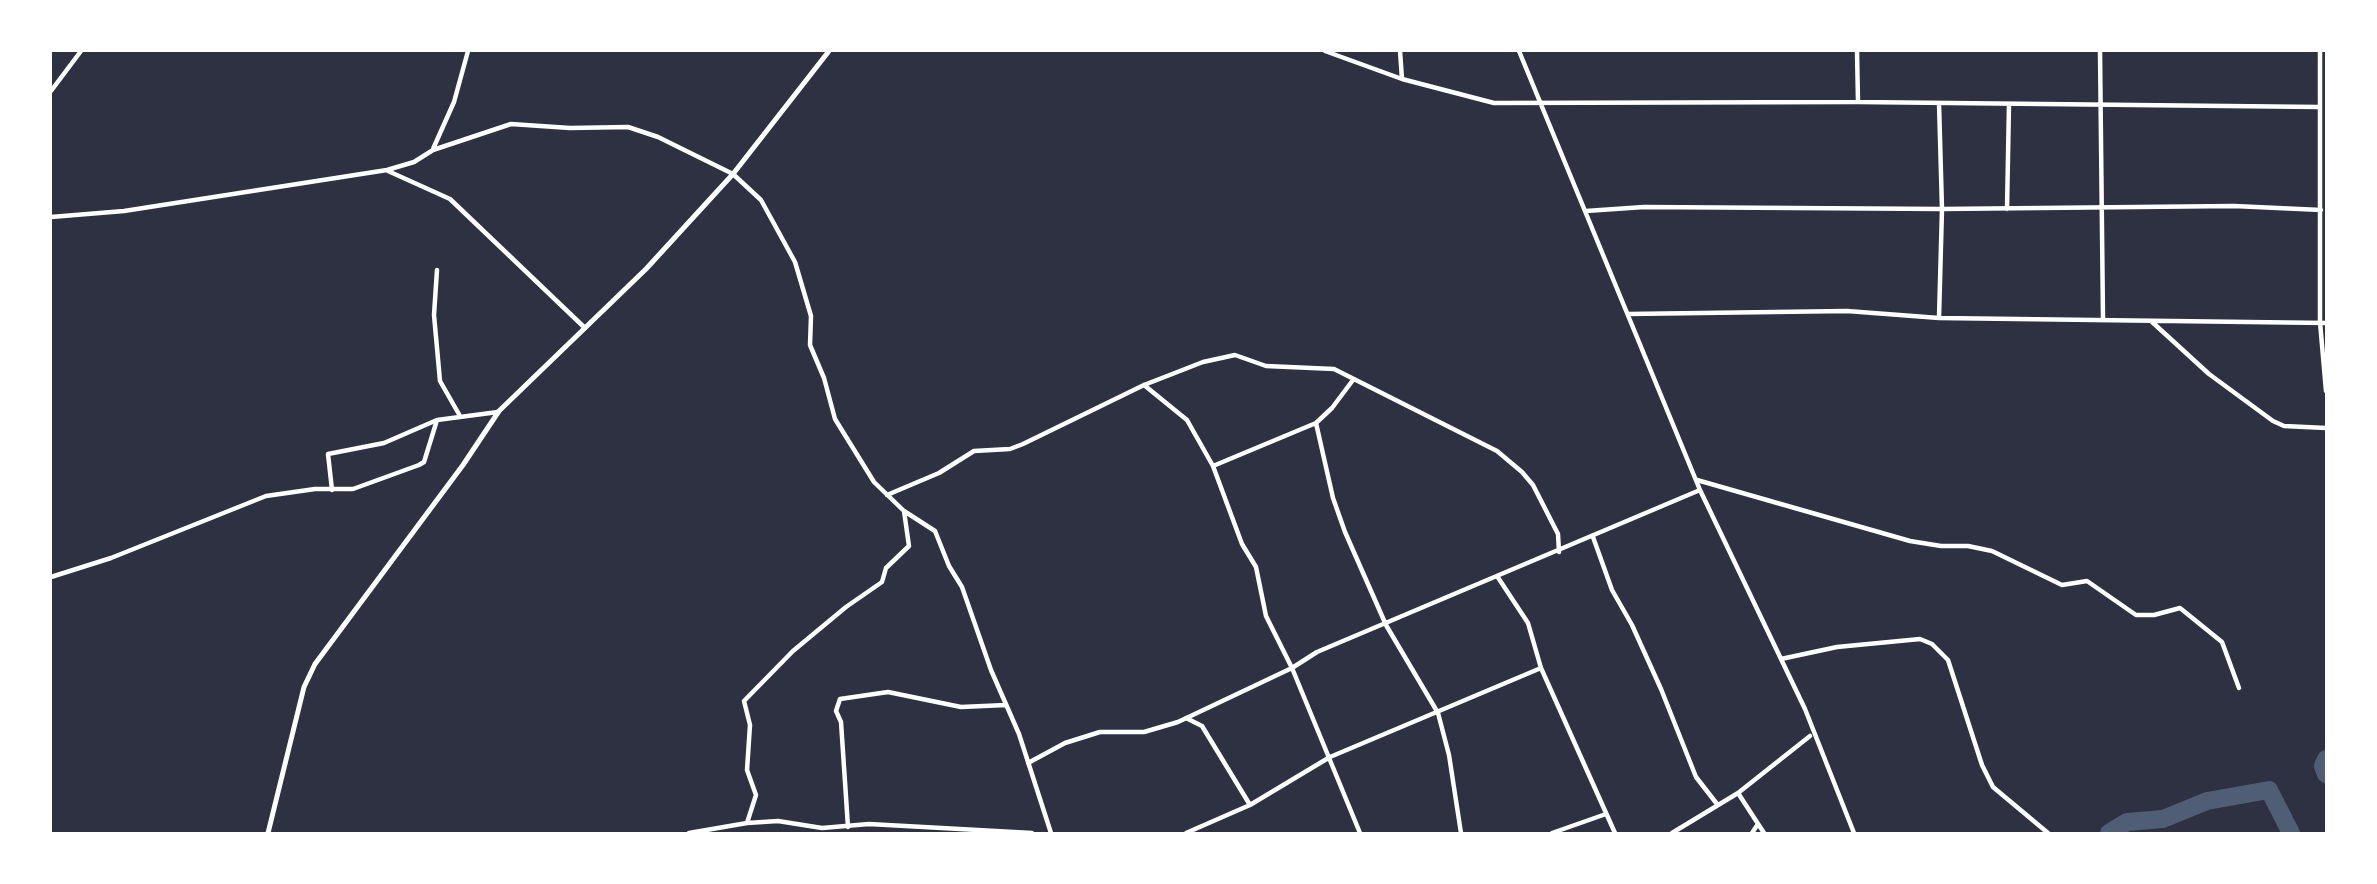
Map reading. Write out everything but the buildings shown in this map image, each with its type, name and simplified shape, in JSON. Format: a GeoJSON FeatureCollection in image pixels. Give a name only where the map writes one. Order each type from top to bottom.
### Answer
{"type":"FeatureCollection","features":[{"type":"Feature","properties":{"kind":"street"},"geometry":{"type":"LineString","coordinates":[[51,91],[81,51]]}},
{"type":"Feature","properties":{"kind":"street"},"geometry":{"type":"LineString","coordinates":[[433,150],[454,102],[468,51]]}},
{"type":"Feature","properties":{"kind":"street"},"geometry":{"type":"LineString","coordinates":[[268,833],[304,687],[315,664],[463,465],[499,411],[646,269],[733,174],[829,51]]}},
{"type":"Feature","properties":{"kind":"street"},"geometry":{"type":"LineString","coordinates":[[1325,51],[1402,79],[1480,101],[1541,104],[1858,102],[2319,107]]}},
{"type":"Feature","properties":{"kind":"street"},"geometry":{"type":"LineString","coordinates":[[1400,51],[1402,79]]}},
{"type":"Feature","properties":{"kind":"street"},"geometry":{"type":"LineString","coordinates":[[1519,51],[1700,490],[1810,722],[1854,833]]}},
{"type":"Feature","properties":{"kind":"street"},"geometry":{"type":"LineString","coordinates":[[1857,51],[1858,102]]}},
{"type":"Feature","properties":{"kind":"street"},"geometry":{"type":"LineString","coordinates":[[2100,51],[2103,319]]}},
{"type":"Feature","properties":{"kind":"street"},"geometry":{"type":"LineString","coordinates":[[2320,51],[2326,391]]}},
{"type":"Feature","properties":{"kind":"street"},"geometry":{"type":"LineString","coordinates":[[1939,103],[1942,209],[1939,318]]}},
{"type":"Feature","properties":{"kind":"street"},"geometry":{"type":"LineString","coordinates":[[2007,209],[2009,104]]}},
{"type":"Feature","properties":{"kind":"street"},"geometry":{"type":"LineString","coordinates":[[51,217],[124,211],[387,170],[414,162],[433,150],[511,124],[570,128],[628,127],[658,137],[733,174],[761,200],[795,262],[811,316],[810,345],[824,378],[835,419],[874,482],[904,511],[935,531],[949,566],[962,587],[1028,763],[1051,833]]}},
{"type":"Feature","properties":{"kind":"street"},"geometry":{"type":"LineString","coordinates":[[387,170],[450,199],[585,328]]}},
{"type":"Feature","properties":{"kind":"street"},"geometry":{"type":"LineString","coordinates":[[1586,211],[1644,207],[2007,209],[2234,206],[2321,211]]}},
{"type":"Feature","properties":{"kind":"street"},"geometry":{"type":"LineString","coordinates":[[437,270],[434,315],[440,381],[460,416]]}},
{"type":"Feature","properties":{"kind":"street"},"geometry":{"type":"LineString","coordinates":[[1628,314],[1847,311],[1939,318],[2323,323]]}},
{"type":"Feature","properties":{"kind":"street"},"geometry":{"type":"LineString","coordinates":[[2150,320],[2209,374],[2273,421],[2305,429],[2326,428]]}},
{"type":"Feature","properties":{"kind":"street"},"geometry":{"type":"LineString","coordinates":[[887,495],[939,473],[974,451],[1010,449],[1144,385],[1203,362],[1235,355],[1266,366],[1334,369],[1451,425],[1497,451],[1522,472],[1558,534],[1559,552]]}},
{"type":"Feature","properties":{"kind":"street"},"geometry":{"type":"LineString","coordinates":[[1213,466],[1316,423],[1332,408],[1353,380]]}},
{"type":"Feature","properties":{"kind":"street"},"geometry":{"type":"LineString","coordinates":[[1144,385],[1187,420],[1213,466],[1242,544],[1256,567],[1266,616],[1292,668],[1360,833]]}},
{"type":"Feature","properties":{"kind":"street"},"geometry":{"type":"LineString","coordinates":[[332,490],[328,454],[384,443],[437,420],[499,411]]}},
{"type":"Feature","properties":{"kind":"street"},"geometry":{"type":"LineString","coordinates":[[51,577],[111,558],[266,496],[353,489],[422,464],[437,420]]}},
{"type":"Feature","properties":{"kind":"street"},"geometry":{"type":"LineString","coordinates":[[1316,423],[1333,498],[1386,625],[1438,713],[1450,755],[1461,833]]}},
{"type":"Feature","properties":{"kind":"street"},"geometry":{"type":"LineString","coordinates":[[1696,479],[1910,541],[1992,551],[2062,585],[2087,581],[2136,615],[2154,615],[2180,608],[2222,642],[2239,688]]}},
{"type":"Feature","properties":{"kind":"street"},"geometry":{"type":"LineString","coordinates":[[1028,763],[1065,743],[1100,732],[1151,731],[1186,718],[1292,668],[1317,652],[1559,552],[1700,490]]}},
{"type":"Feature","properties":{"kind":"street"},"geometry":{"type":"LineString","coordinates":[[747,823],[756,795],[747,770],[750,725],[744,701],[793,651],[846,607],[882,582],[886,568],[907,550],[909,540],[904,511]]}},
{"type":"Feature","properties":{"kind":"street"},"geometry":{"type":"LineString","coordinates":[[1593,537],[1612,590],[1632,625],[1661,689],[1696,777],[1717,804]]}},
{"type":"Feature","properties":{"kind":"street"},"geometry":{"type":"LineString","coordinates":[[1497,576],[1528,623],[1541,668],[1615,833]]}},
{"type":"Feature","properties":{"kind":"street"},"geometry":{"type":"LineString","coordinates":[[1781,659],[1837,647],[1920,639],[1932,644],[1948,660],[1982,765],[1993,787],[2049,833]]}},
{"type":"Feature","properties":{"kind":"street"},"geometry":{"type":"LineString","coordinates":[[1186,833],[1250,805],[1330,757],[1541,668]]}},
{"type":"Feature","properties":{"kind":"street"},"geometry":{"type":"LineString","coordinates":[[848,827],[841,722],[836,711],[840,699],[888,692],[961,707],[1006,705]]}},
{"type":"Feature","properties":{"kind":"street"},"geometry":{"type":"LineString","coordinates":[[1186,718],[1202,726],[1250,805]]}},
{"type":"Feature","properties":{"kind":"street"},"geometry":{"type":"LineString","coordinates":[[1672,833],[1738,793],[1810,736]]}},
{"type":"Feature","properties":{"kind":"street"},"geometry":{"type":"LineString","coordinates":[[1738,793],[1764,833]]}},
{"type":"Feature","properties":{"kind":"street"},"geometry":{"type":"LineString","coordinates":[[1552,833],[1606,814]]}},
{"type":"Feature","properties":{"kind":"street"},"geometry":{"type":"LineString","coordinates":[[689,833],[747,823],[778,821],[822,828],[869,824],[1032,833]]}},
{"type":"Feature","properties":{"kind":"street"},"geometry":{"type":"LineString","coordinates":[[1752,833],[1758,824]]}},
{"type":"Feature","properties":{"kind":"waterway"},"geometry":{"type":"LineString","coordinates":[[2326,759],[2323,766],[2326,774]]}},
{"type":"Feature","properties":{"kind":"waterway"},"geometry":{"type":"LineString","coordinates":[[2109,833],[2127,822],[2163,819],[2207,801],[2269,790],[2291,833]]}}]}
